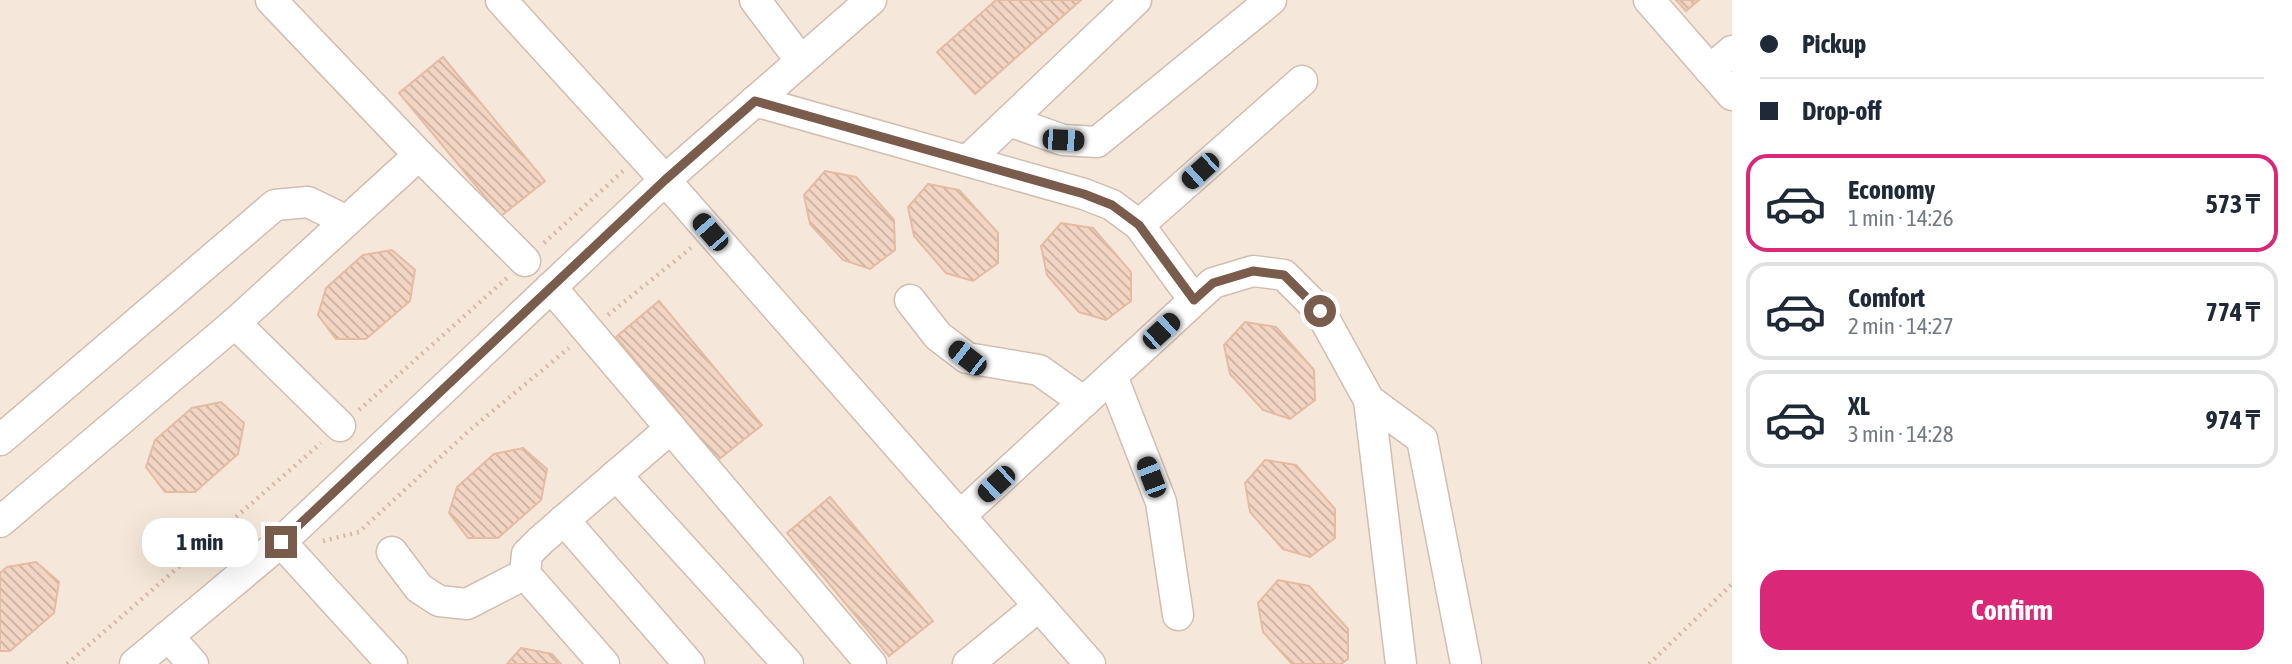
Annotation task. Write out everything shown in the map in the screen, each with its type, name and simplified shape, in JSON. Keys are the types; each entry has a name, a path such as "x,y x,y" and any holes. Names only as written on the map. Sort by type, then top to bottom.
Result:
{"street":[{"path":"271,0 524,261"},
{"path":"501,0 665,180 1090,664"},
{"path":"755,0 801,61"},
{"path":"135,664 285,546 665,180 871,0"},
{"path":"967,161 1136,0"},
{"path":"1009,121 1063,140 1097,142 1271,0"},
{"path":"1649,0 1721,60 1732,95"},
{"path":"1139,225 1302,81"},
{"path":"755,101 1084,194 1112,205 1139,225 1194,300"},
{"path":"0,522 235,323 419,155"},
{"path":"0,440 275,205 308,202 345,220"},
{"path":"960,516 1213,283 1253,271 1284,275 1320,311 1369,400 1401,664"},
{"path":"551,287 871,664"},
{"path":"911,300 938,336 967,358 1039,370 1084,402"},
{"path":"235,323 340,426"},
{"path":"1112,376 1161,502 1178,615"},
{"path":"1369,400 1422,439 1466,664"},
{"path":"604,664 526,574 527,554 671,428"},
{"path":"616,475 788,664"},
{"path":"565,520 688,664"},
{"path":"285,546 391,664"},
{"path":"392,552 419,587 439,601 467,604 526,574"},
{"path":"968,664 1039,606"},
{"path":"168,636 193,664"}],"path":[{"path":"285,546 306,541 323,541 359,532 471,429 710,232"},
{"path":"1649,664 1732,584"}],"shaded area":[{"path":"0,0 1732,0 1732,664 0,664"}],"building":[{"path":"996,0 1081,0 975,94 937,52"},
{"path":"1676,0 1699,0 1686,11"},
{"path":"443,57 545,181 501,216 399,93"},
{"path":"825,171 856,177 894,220 895,250 870,269 843,260 810,224 804,195"},
{"path":"928,184 959,190 998,233 998,263 973,281 946,273 914,236 908,207"},
{"path":"1061,223 1093,228 1131,272 1131,301 1106,320 1079,312 1047,275 1041,246"},
{"path":"392,250 415,270 410,301 366,339 336,339 318,315 326,288 363,255"},
{"path":"659,301 762,425 718,460 616,337"},
{"path":"1245,322 1276,327 1314,370 1315,400 1290,419 1263,410 1230,374 1224,345"},
{"path":"221,402 244,423 238,454 195,492 165,492 146,467 155,440 192,408"},
{"path":"523,448 547,469 541,500 498,538 468,538 449,513 457,487 494,454"},
{"path":"1265,460 1296,465 1335,509 1335,538 1310,557 1283,549 1250,512 1245,483"},
{"path":"830,497 933,621 889,656 787,533"},
{"path":"36,562 59,582 54,613 10,651 0,651 0,573 7,567"},
{"path":"1278,580 1309,586 1348,629 1348,659 1341,664 1292,664 1263,632 1258,603"},
{"path":"521,648 552,654 561,664 507,664"}],"route":[{"path":"281,542 665,180 755,101 1084,194 1112,205 1139,225 1194,300 1213,283 1253,271 1284,275 1320,311"}]}
